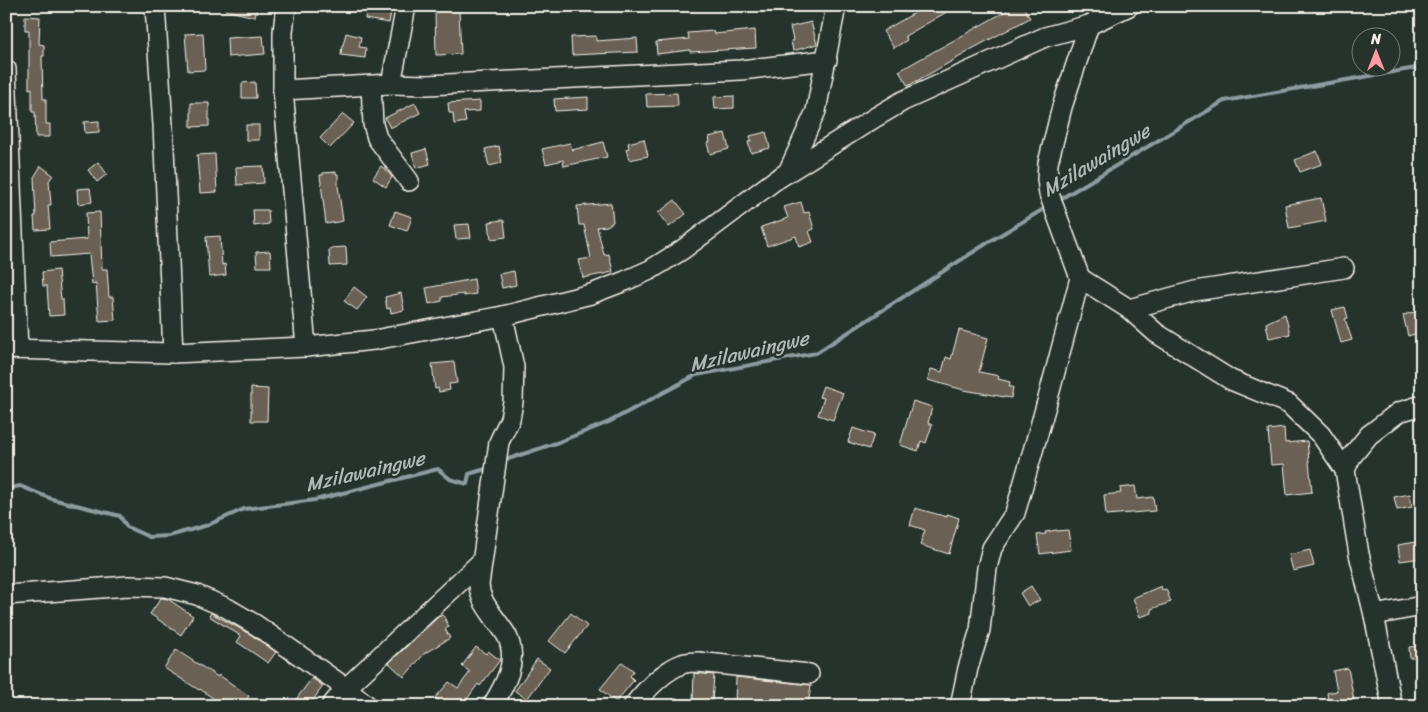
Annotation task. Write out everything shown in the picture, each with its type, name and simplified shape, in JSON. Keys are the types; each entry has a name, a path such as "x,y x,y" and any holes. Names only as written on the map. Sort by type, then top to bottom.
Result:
{"street":[{"path":"155,6 163,125 173,353"},
{"path":"286,6 283,32 283,90 306,348"},
{"path":"391,84 406,6"},
{"path":"788,172 816,111 836,6"},
{"path":"6,69 12,349 173,353 306,348 383,339 503,316 591,294 650,270 682,250 788,172 904,101 1044,37 1089,25 1129,6"},
{"path":"960,706 968,668 980,630 990,555 992,548 1015,513 1080,278 1049,194 1047,179 1048,163 1062,107 1089,25"},
{"path":"283,90 741,70 826,60"},
{"path":"371,86 373,124 377,138 409,181"},
{"path":"1129,309 1195,291 1344,268"},
{"path":"1080,278 1129,309 1156,333 1231,380 1289,404 1321,435 1345,470 1359,554 1374,615 1392,706"},
{"path":"492,706 507,680 511,658 510,644 506,635 486,607 479,584 499,442 510,419 513,402 514,367 503,316"},
{"path":"1345,470 1351,457 1369,435 1400,412 1422,405"},
{"path":"331,706 346,688 482,561"},
{"path":"6,595 128,586 165,587 197,595 227,608 256,625 346,688 368,706"},
{"path":"1374,615 1422,606"},
{"path":"633,706 655,682 684,663 698,662 809,674"}],"building":[{"path":"226,6 257,6 255,17 225,10"},
{"path":"367,6 392,6 389,23 365,19"},
{"path":"927,6 957,6 905,36 907,40 894,48 883,31"},
{"path":"1015,6 1023,6 1030,18 908,86 899,71"},
{"path":"435,11 459,11 461,54 436,55"},
{"path":"25,16 40,17 39,44 44,45 44,56 42,56 43,99 46,99 46,124 50,124 50,137 36,137 35,112 32,112 32,88 29,89 29,30 25,30"},
{"path":"811,22 817,44 793,51 790,27"},
{"path":"755,30 756,48 690,52 690,50 657,54 656,42 689,39 688,33 713,31 714,34"},
{"path":"203,33 205,70 188,71 185,34"},
{"path":"346,33 361,37 359,47 366,48 365,58 341,55"},
{"path":"263,36 265,54 228,57 227,38"},
{"path":"596,36 596,41 637,38 638,52 572,55 571,37"},
{"path":"255,82 256,98 242,98 242,83"},
{"path":"677,93 678,106 647,107 646,94"},
{"path":"734,96 734,108 715,109 714,97"},
{"path":"588,97 588,109 555,111 554,99"},
{"path":"480,101 480,111 464,112 466,122 454,124 453,113 449,113 448,103"},
{"path":"191,103 209,103 209,126 191,127"},
{"path":"415,103 420,113 390,128 385,118"},
{"path":"343,114 354,123 330,148 320,138"},
{"path":"99,121 99,132 85,133 84,122"},
{"path":"246,125 259,125 259,140 246,140"},
{"path":"766,132 770,148 751,153 748,142 751,141 750,136"},
{"path":"725,133 729,149 710,154 707,143 710,142 709,137"},
{"path":"644,139 648,156 629,160 626,149 629,148 628,143"},
{"path":"603,142 607,157 564,166 563,160 546,164 542,149 570,143 572,150"},
{"path":"499,146 502,163 489,166 485,149"},
{"path":"426,149 430,164 416,168 412,153"},
{"path":"1317,151 1322,164 1300,172 1295,160"},
{"path":"215,154 217,192 200,193 197,155"},
{"path":"98,162 107,174 97,182 88,170"},
{"path":"41,166 53,175 49,181 50,229 35,230 34,177"},
{"path":"263,166 264,183 237,185 236,167"},
{"path":"381,166 392,177 386,187 373,178"},
{"path":"336,172 338,174 343,221 326,224 320,175"},
{"path":"90,188 92,202 78,204 77,189"},
{"path":"1321,198 1326,221 1289,228 1285,205"},
{"path":"675,200 686,214 669,227 658,213"},
{"path":"801,202 804,213 809,212 814,229 809,231 813,242 799,247 796,236 767,246 761,227 788,218 784,207"},
{"path":"611,203 613,222 607,226 597,227 604,255 609,254 613,272 583,278 579,260 591,258 584,225 579,225 577,206"},
{"path":"253,210 268,210 269,224 254,226"},
{"path":"395,211 412,217 407,231 390,225"},
{"path":"100,212 102,269 107,269 109,297 113,297 115,320 99,321 96,283 92,284 89,254 51,257 50,242 87,239 86,213"},
{"path":"504,221 506,237 491,239 489,222"},
{"path":"469,224 471,238 456,239 454,225"},
{"path":"220,236 222,265 225,264 226,275 209,277 206,237"},
{"path":"346,247 347,265 330,266 329,250 331,248"},
{"path":"270,251 271,267 257,267 256,252"},
{"path":"58,270 64,315 49,316 47,286 43,286 42,272"},
{"path":"514,271 516,285 502,288 499,274"},
{"path":"474,279 476,294 442,297 442,301 429,304 426,288"},
{"path":"354,287 367,297 357,310 344,301"},
{"path":"401,293 404,310 391,313 390,308 387,309 385,297"},
{"path":"1345,307 1348,318 1345,319 1352,340 1341,343 1332,310"},
{"path":"1422,310 1422,332 1408,336 1403,315"},
{"path":"1285,314 1290,334 1269,338 1266,323"},
{"path":"959,330 988,338 979,372 999,376 998,379 1010,382 1009,387 1013,387 1011,398 964,390 928,380 931,369 942,372 946,357 951,359"},
{"path":"454,362 457,383 449,384 450,390 439,392 438,388 435,389 432,364"},
{"path":"823,386 843,393 833,420 818,415 824,398 819,397"},
{"path":"251,388 268,389 267,421 251,421"},
{"path":"913,401 932,407 928,423 932,425 926,443 921,441 918,451 900,445"},
{"path":"853,428 874,435 869,449 848,442"},
{"path":"1284,428 1285,443 1307,441 1312,492 1287,495 1284,464 1271,465 1268,430"},
{"path":"1135,486 1137,499 1153,497 1155,511 1106,515 1104,495 1121,493 1120,488"},
{"path":"1410,494 1412,507 1397,510 1394,497"},
{"path":"915,508 947,517 947,514 959,518 949,554 920,545 925,530 910,525"},
{"path":"1057,530 1068,530 1071,550 1040,554 1037,535"},
{"path":"1422,541 1422,558 1400,561 1398,545"},
{"path":"1310,550 1314,566 1293,571 1289,555"},
{"path":"1031,586 1040,600 1028,606 1020,593"},
{"path":"1161,586 1162,590 1166,589 1171,602 1151,609 1152,613 1140,617 1133,598"},
{"path":"161,598 168,599 193,616 181,635 150,614"},
{"path":"211,613 250,634 276,652 268,663 237,642 241,636 209,616"},
{"path":"571,613 587,626 565,653 549,641"},
{"path":"443,615 449,627 445,629 450,638 425,653 404,677 389,663 438,617"},
{"path":"1422,646 1422,658 1410,658 1409,647"},
{"path":"476,647 486,654 488,651 500,660 480,686 478,684 462,706 445,706 435,698 449,682 458,688 470,672 462,666"},
{"path":"176,650 218,677 219,675 249,696 242,706 224,706 200,689 164,668"},
{"path":"537,659 550,668 527,699 515,691"},
{"path":"622,662 634,671 630,676 634,680 616,702 600,689"},
{"path":"1348,668 1355,706 1329,706 1327,693 1337,691 1333,671"},
{"path":"694,673 714,675 712,702 693,701"},
{"path":"736,677 811,685 808,706 735,704"},
{"path":"312,678 323,686 309,706 291,706"}],"waterway":[{"name":"Mzilawaingwe","path":"1419,67 1422,50"},
{"name":"Mzilawaingwe","path":"1057,201 1224,101 1422,67"},
{"name":"Mzilawaingwe","path":"502,461 556,443 609,422 696,375 816,353 1047,207"},
{"name":"Mzilawaingwe","path":"6,489 20,486 52,499 120,516 127,527 149,537 169,536 208,525 244,509 315,500 438,469 450,479 467,484 469,474 489,468"}]}
